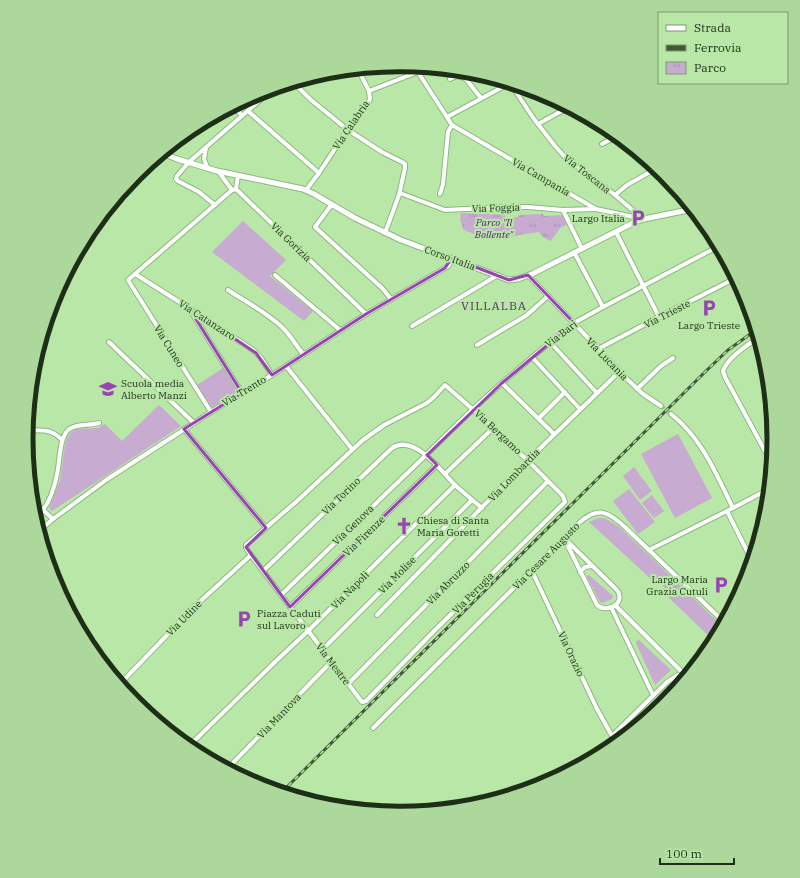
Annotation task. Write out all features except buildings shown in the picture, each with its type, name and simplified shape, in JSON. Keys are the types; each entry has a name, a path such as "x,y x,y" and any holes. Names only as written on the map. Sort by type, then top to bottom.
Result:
{"street":[{"name":"Via Calabria","path":"306,190 369,102 369,91 418,73"},
{"path":"418,73 452,125 448,132 443,186 440,194"},
{"path":"361,74 369,91"},
{"path":"450,79 456,76"},
{"path":"462,77 465,78 481,98"},
{"path":"298,87 311,100 348,130 382,152 405,164 406,168 400,193 385,233"},
{"path":"447,116 502,87"},
{"name":"Via Toscana","path":"515,90 538,124 564,156 644,219"},
{"path":"215,205 202,194 176,180 177,176 189,162 261,100"},
{"path":"237,110 242,116"},
{"path":"538,124 562,110"},
{"path":"248,111 319,173"},
{"name":"Via Campania","path":"452,125 596,209 644,219"},
{"path":"602,144 611,139"},
{"path":"206,147 204,159 207,167"},
{"name":"Corso Italia","path":"168,155 217,171 306,190 385,233 509,280 514,280 528,275 632,223 687,210"},
{"name":"Via Gorizia","path":"217,171 234,190 366,314"},
{"path":"615,195 626,185 651,171"},
{"path":"135,274 234,190 238,175"},
{"name":"Via Foggia","path":"400,193 445,210 512,207 564,210 596,209"},
{"path":"332,204 315,227 382,288 391,299"},
{"path":"564,210 582,249"},
{"path":"616,232 658,317"},
{"name":"Via Bari","path":"426,455 502,383 574,323 714,249"},
{"path":"574,252 603,307"},
{"name":"Via Trento","path":"44,527 106,480 340,330 448,266 452,258"},
{"name":"Via Cuneo","path":"135,274 128,280 211,412"},
{"name":"Via Catanzaro","path":"135,274 256,353 272,374"},
{"path":"275,275 340,330"},
{"path":"412,326 498,275"},
{"name":"Via Lucania","path":"528,275 598,350 637,389 661,406"},
{"name":"Via Trieste","path":"598,350 658,317 731,281"},
{"path":"228,290 276,322 289,335 303,354"},
{"path":"478,345 526,315 548,296"},
{"path":"189,308 242,393"},
{"path":"753,341 735,355 723,371 766,454"},
{"path":"109,342 194,423"},
{"path":"550,342 597,393"},
{"path":"532,357 580,409"},
{"path":"637,389 661,366 673,358"},
{"path":"184,429 266,528 352,449 286,366"},
{"name":"Via Lombardia","path":"378,615 528,460 620,372"},
{"path":"502,383 554,434"},
{"name":"Via Bergamo","path":"352,449 384,425 427,403 445,385 494,427 548,481"},
{"path":"538,418 565,392"},
{"path":"671,414 686,427 699,443 733,508"},
{"path":"40,513 49,500 55,485 64,434 73,427 99,423"},
{"path":"445,474 494,427"},
{"path":"33,430 53,433 62,440"},
{"name":"Via Torino","path":"263,571 394,446 401,444 408,445 426,455 455,485 482,508"},
{"name":"Via Genova","path":"281,595 426,455"},
{"name":"Via Firenze","path":"290,607 437,465"},
{"name":"Via Perugia","path":"361,702 363,703 366,701 435,630 564,504 565,500 563,496 548,481"},
{"name":"Via Abruzzo","path":"348,684 548,481"},
{"name":"Via Napoli","path":"193,742 276,660 308,631 455,485"},
{"path":"649,550 763,492"},
{"name":"Via Molise","path":"322,650 472,500"},
{"path":"43,510 53,519"},
{"path":"727,511 749,554"},
{"name":"Via Cesare Augusto","path":"373,728 581,521 588,516 597,513 603,513 611,516 618,521 720,618"},
{"name":"Via Mestre","path":"266,528 247,544 247,550 361,702"},
{"path":"564,538 619,593 620,600 613,606 604,608 598,607 564,538"},
{"name":"Via Udine","path":"123,680 194,607 251,555"},
{"path":"580,572 585,567 592,566"},
{"name":"Via Orazio","path":"532,570 597,709 612,736 653,695"},
{"path":"613,606 683,672"},
{"path":"613,606 653,695 671,678 681,675"},
{"name":"Via Mantova","path":"231,765 332,662"}],"highlighted area":[{"path":"452,258 509,280 528,275 574,323 502,383 427,455 437,465 290,607 246,547 266,528 184,429 242,393 189,308 256,353 272,375 366,314 445,268"}],"green space":[{"name":"Parco \"Il Bollente\"","path":"460,213 505,215 505,218 518,217 519,215 564,215 568,224 560,228 551,241 544,238 539,232 492,240 463,229"},
{"path":"243,221 286,260 270,276 313,311 304,321 212,252"},
{"path":"223,368 238,392 211,408 197,385"},
{"path":"159,405 181,426 52,511 49,508 60,480 65,445 71,432 77,429 98,428 105,424 122,441"},
{"path":"678,434 712,498 675,518 641,454"},
{"path":"634,467 652,491 640,500 623,476"},
{"path":"629,489 655,522 638,534 613,501"},
{"path":"652,495 664,511 654,518 642,503"},
{"path":"598,518 604,518 618,526 654,560 718,622 709,636 662,591 665,588 655,578 652,580 589,522"},
{"path":"588,575 613,596 612,599 602,603 600,602 587,577"},
{"path":"639,640 671,670 655,685 636,643"}],"tunnel":[{"path":"661,406 671,414"}],"railway":[{"path":"286,788 706,371 728,350 751,333"}],"place":[{"name":"Largo Italia","path":"638,218"},
{"name":"Largo Trieste","path":"709,308"},
{"name":"Scuola media Alberto Manzi","path":"108,389"},
{"name":"Chiesa di Santa Maria Goretti","path":"404,526"},
{"name":"Largo Maria Grazia Cutuli","path":"721,585"},
{"name":"Piazza Caduti sul Lavoro","path":"244,619"}],"district":[{"name":"VILLALBA","path":"494,305"}]}
